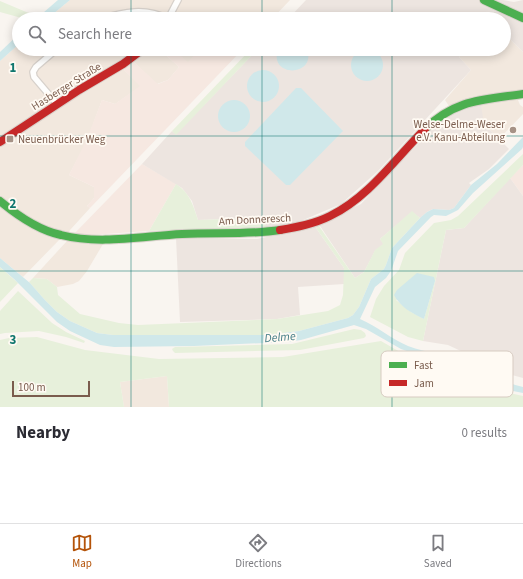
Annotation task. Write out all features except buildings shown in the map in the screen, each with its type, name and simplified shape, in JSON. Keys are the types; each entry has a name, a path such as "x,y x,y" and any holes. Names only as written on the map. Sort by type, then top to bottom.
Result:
{"street":[{"path":"172,12 178,0"},
{"path":"484,0 510,12"},
{"path":"136,12 147,12"},
{"path":"511,12 523,18"},
{"path":"50,56 33,72 34,77 57,104"},
{"name":"Hasberger Straße","path":"0,142 134,56"},
{"name":"Am Donneresch","path":"0,201 17,215 30,222 56,233 80,238 114,238 293,229 312,223 348,205 362,194 433,122 447,111 459,105 523,94"}],"shaded area":[{"path":"70,0 290,0 279,12 55,12"},
{"path":"306,0 503,0 514,2 523,0 523,52 511,40 511,12 295,12"},
{"path":"511,40 523,52 523,99 518,100 520,105 523,107 523,114 499,139 484,124 471,106 453,112 445,100 471,70 459,57 511,56"},
{"path":"12,50 12,56 167,56 179,67 168,80 157,84 134,62 123,69 141,86 115,104 102,100 86,143 69,175 94,187 94,198 87,206 90,208 62,240 59,240 23,277 0,258 0,61"},
{"path":"167,56 181,56 188,62 194,56 236,56 90,208 87,206 94,198 94,187 69,175 86,141 102,100 115,104 140,86 123,69 134,62 158,84 168,80 179,67"},
{"path":"180,56 194,56 188,63"},
{"path":"251,56 460,56 459,57 471,70 378,171 341,204 289,226 266,228 257,218 198,220 192,201 182,188 142,164 172,131 176,134"},
{"path":"481,105 484,124 509,149 489,169 469,183 471,185 454,208 449,210 433,209 420,218 412,212 380,239 384,244 375,251 364,272 355,278 320,226 316,228 344,268 344,284 298,287 300,315 277,319 180,322 176,238 257,239 305,229 327,220 361,204 441,120 453,112 461,109"},
{"path":"142,164 176,184 149,231 91,235 74,234"},
{"path":"523,165 523,196 510,178"},
{"path":"510,178 523,196 523,378 513,375 513,351 461,351 448,345 423,341 446,230 464,228"},
{"path":"67,241 103,244 87,271 79,281 73,284 57,287 47,279 33,278"},
{"path":"167,376 169,407 124,407 120,382"}],"green space":[{"path":"0,1 26,12 12,12 12,15 0,12"},
{"path":"244,56 251,56 176,135 172,131"},
{"path":"523,154 523,165 464,228 446,230 423,341 408,337 370,317 376,299 384,286 399,270 405,253 434,223 451,220 458,216","holes":["435,281 424,319 411,312 396,300"]},
{"path":"176,184 188,195 193,204 198,220 257,218 265,221 266,228 149,231"},
{"path":"412,211 420,218 392,248 384,269 371,279 359,307 353,315 348,318 299,331 267,335 113,335 97,333 70,321 57,312 29,282 33,278 47,279 57,287 58,295 80,314 119,323 138,325 277,319 328,311 340,305 343,295 344,268 316,228 319,226 355,278 364,272 375,250 383,244 380,239"},
{"path":"0,267 18,283 0,302"},
{"path":"18,291 52,323 85,341 84,343 39,331 0,334 0,311"},
{"path":"354,329 361,330 366,336 364,338 300,350 175,353 172,349 175,347 292,344"},
{"path":"37,337 85,350 159,359 283,357 381,341 398,351 381,351 381,397 513,397 513,393 523,396 523,407 169,407 167,376 120,382 124,407 0,407 0,340 9,338"}],"water":[{"path":"58,0 70,0 55,12 44,12"},
{"path":"12,41 12,50 0,61 0,52"},
{"path":"277,56 308,56 308,58 305,65 300,69 292,70 285,69 280,65"},
{"path":"354,56 380,56 382,71 373,80 361,80 352,71 351,65"},
{"path":"263,70 269,71 276,77 279,86 278,92 272,99 263,102 257,101 250,95 247,86 248,80 254,73"},
{"path":"296,88 301,88 343,131 290,185 286,185 245,146 245,142"},
{"path":"234,100 240,101 247,107 250,116 249,122 243,129 234,132 228,131 221,125 218,116 219,110 225,103"},
{"name":"Delme","path":"523,137 522,149 473,193 458,210 446,216 434,215 431,217 398,251 391,271 386,278 375,287 360,319 396,340 423,351 407,351 401,349 366,329 354,325 301,340 287,342 194,346 114,347 100,345 70,331 57,322 0,267 0,258 30,283 57,312 70,321 97,333 113,335 267,335 299,331 348,318 353,315 359,307 371,279 384,269 392,248 421,217 433,209 449,210 454,208 471,185 497,164"},
{"path":"417,273 434,277 435,281 424,319 403,307 394,295 397,290"},
{"path":"513,384 523,387 523,393 513,391"}],"traffic: fast":[{"path":"484,0 510,12"},
{"path":"511,12 523,18"},
{"path":"425,129 436,119 459,106 471,102 523,94"},
{"path":"0,201 21,217 44,230 76,238 106,240 182,234 268,232 280,230"}],"traffic: jam":[{"path":"0,142 134,56"},
{"path":"280,230 318,221 330,216 357,199 381,177 425,129"}],"place":[{"name":"Welse-Delme-Weser e.V. Kanu-Abteilung","path":"513,130"},
{"name":"Neuenbrücker Weg","path":"10,139"}]}
